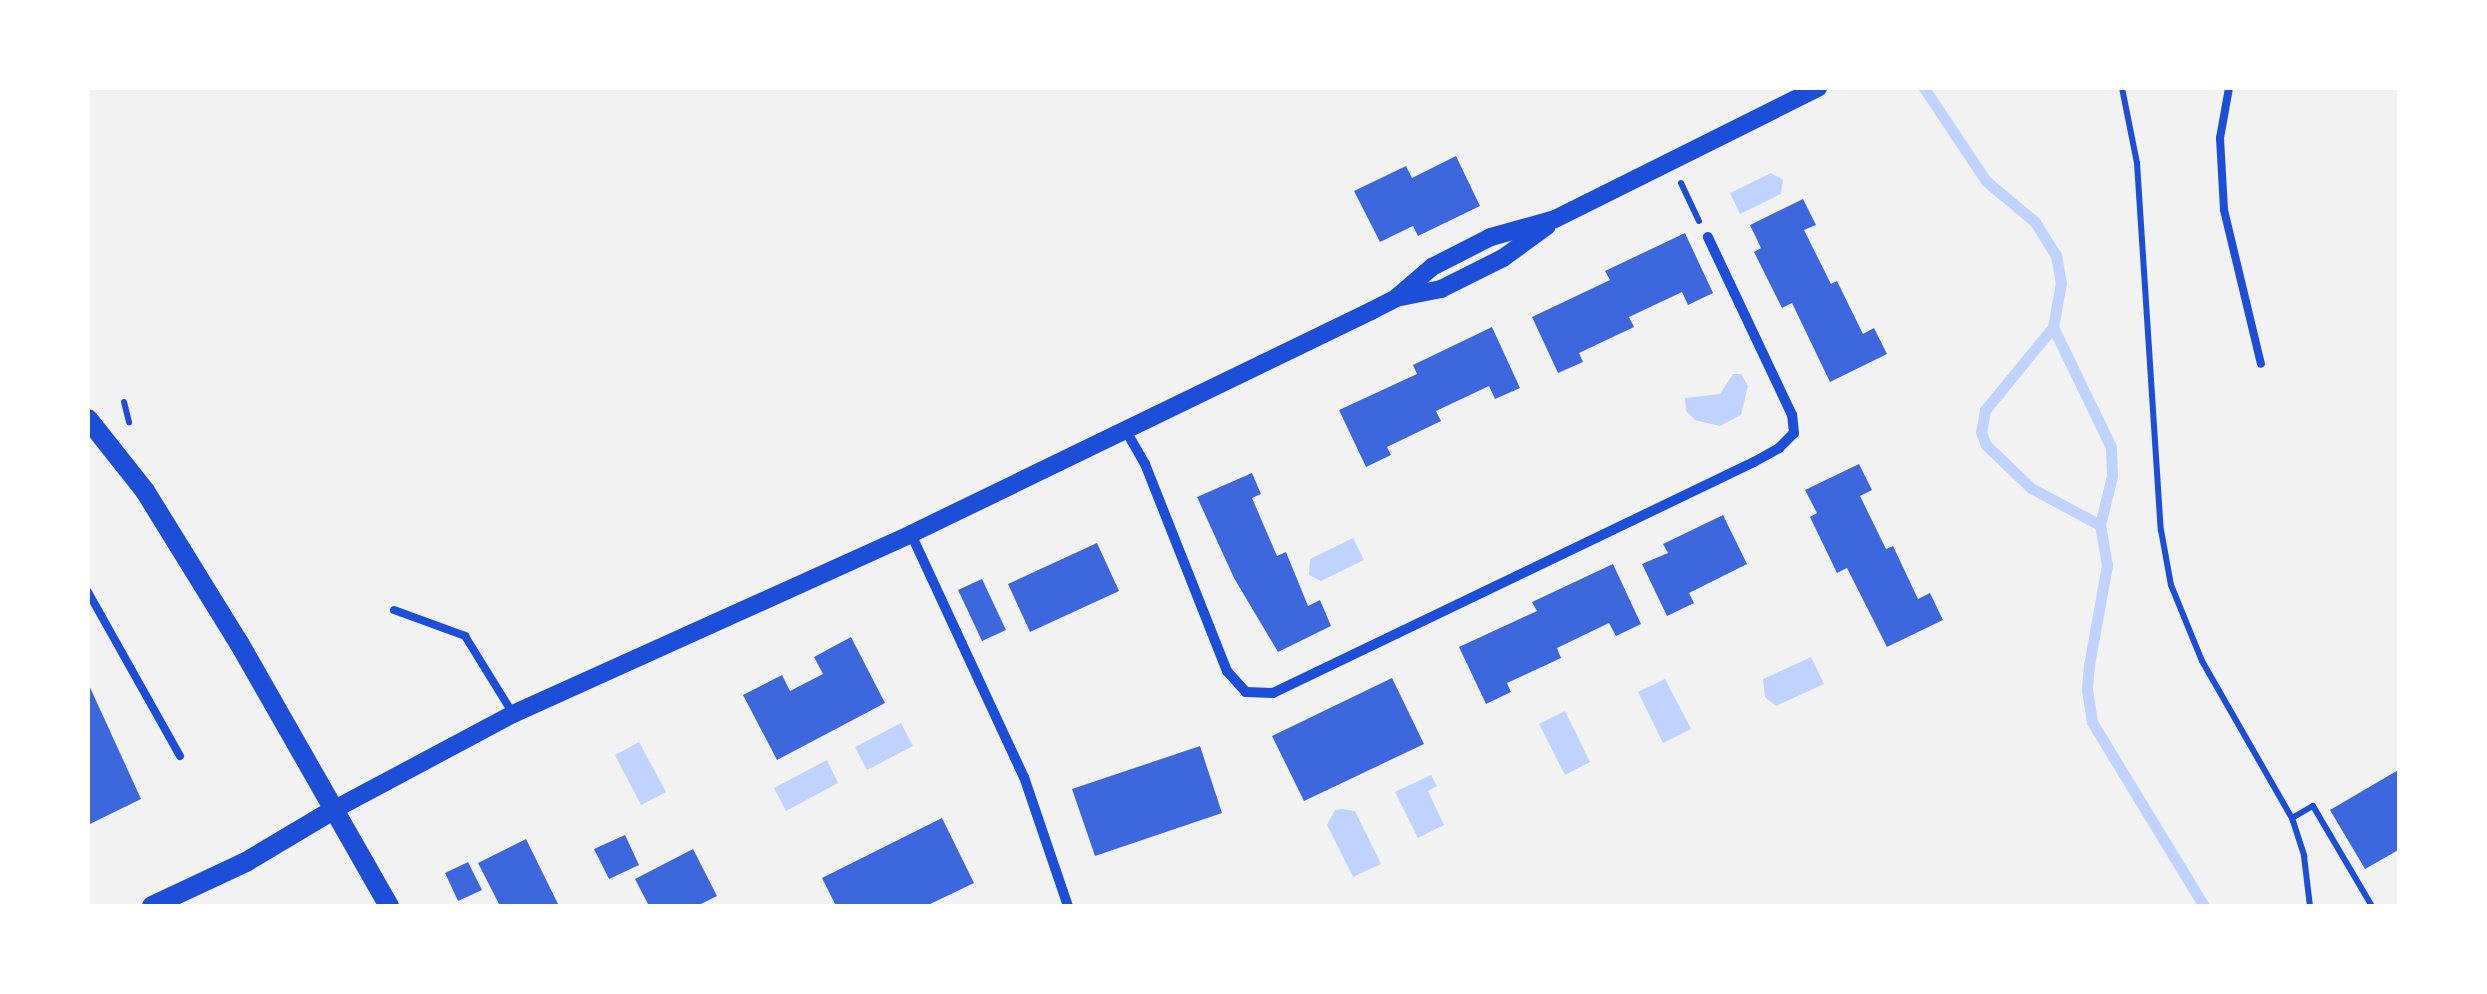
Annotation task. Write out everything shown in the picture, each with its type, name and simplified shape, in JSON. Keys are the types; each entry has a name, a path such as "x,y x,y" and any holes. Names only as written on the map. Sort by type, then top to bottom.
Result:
{"main road":[{"path":"88,419 145,491 336,809 389,906"},
{"path":"152,906 255,858 336,809"}],"street":[{"path":"336,809 513,714 912,534 1396,298 1432,267 1492,237 1555,219 1672,164 1812,90"},
{"path":"1126,431 1145,464 1228,671 1246,692 1273,693 1780,448 1794,433 1792,414 1708,237"},
{"path":"912,534 1024,777 1068,906"}],"lane":[{"path":"2229,88 2220,138 2224,210 2261,364"},
{"path":"88,592 180,756"},
{"path":"394,610 465,636 513,714"}],"path":[{"path":"2122,88 2138,163 2161,530 2168,571 2202,662 2292,818 2304,856 2310,906"},
{"path":"1672,164 1708,237"},
{"path":"2292,818 2313,806 2372,906"}],"water":[{"path":"1771,173 1783,180 1781,194 1740,214 1730,193"},
{"path":"1733,374 1741,374 1748,386 1741,415 1720,426 1695,420 1686,411 1685,398 1720,394"},
{"path":"1353,538 1364,560 1321,581 1309,575 1310,559"},
{"path":"1811,657 1824,684 1776,706 1765,697 1763,679"},
{"path":"1665,679 1691,729 1663,743 1638,692"},
{"path":"1565,711 1590,762 1565,775 1539,724"},
{"path":"901,723 913,746 867,770 855,747"},
{"path":"639,742 666,792 641,805 615,755"},
{"path":"827,760 838,783 786,811 774,788"},
{"path":"1431,775 1437,786 1428,791 1444,825 1418,838 1395,792"},
{"path":"1335,810 1355,811 1381,864 1353,877 1327,825"}],"building":[{"path":"1456,156 1480,206 1418,236 1413,226 1380,242 1354,191 1406,166 1412,178"},
{"path":"1803,199 1816,225 1804,230 1831,284 1837,281 1863,334 1874,328 1887,354 1830,382 1792,303 1782,308 1754,252 1761,248 1750,225"},
{"path":"1685,233 1713,293 1688,305 1682,292 1629,317 1634,327 1579,353 1583,362 1558,373 1532,317 1610,280 1605,271"},
{"path":"1492,327 1520,388 1495,399 1489,386 1436,411 1441,421 1387,447 1391,455 1366,467 1339,410 1417,374 1413,365"},
{"path":"1859,464 1872,490 1860,496 1886,549 1893,546 1918,599 1930,593 1943,620 1887,647 1847,568 1837,573 1810,517 1817,513 1805,490"},
{"path":"1252,473 1261,494 1252,498 1277,556 1286,552 1308,606 1320,600 1331,626 1278,652 1234,578 1197,497"},
{"path":"1723,515 1747,564 1689,593 1694,603 1667,616 1642,564 1668,553 1663,544"},
{"path":"1097,543 1119,591 1030,632 1008,584"},
{"path":"1613,564 1641,624 1616,636 1609,623 1557,648 1561,658 1507,683 1511,692 1486,704 1459,647 1537,611 1532,602"},
{"path":"982,579 1006,630 982,641 958,590"},
{"path":"851,637 885,703 777,760 743,695 782,675 790,691 823,674 814,657"},
{"path":"1392,678 1424,744 1304,801 1272,736"},
{"path":"88,683 141,799 88,825"},
{"path":"1200,746 1222,813 1095,856 1072,789"},
{"path":"2400,769 2400,849 2365,869 2330,810"},
{"path":"942,818 974,883 926,906 836,906 822,878"},
{"path":"625,835 639,865 609,879 594,849"},
{"path":"526,839 559,906 500,906 478,863"},
{"path":"693,849 717,896 697,906 649,906 635,879"},
{"path":"468,862 482,890 458,901 445,873"}],"waterway":[{"path":"1924,88 1986,181 2035,222 2056,255 2061,283 2053,327 1985,410 1981,432 1986,445 2031,488 2100,525 2107,565 2089,665 2087,690 2092,722 2204,906"},
{"path":"2053,327 2111,447 2112,476 2100,525"}]}
